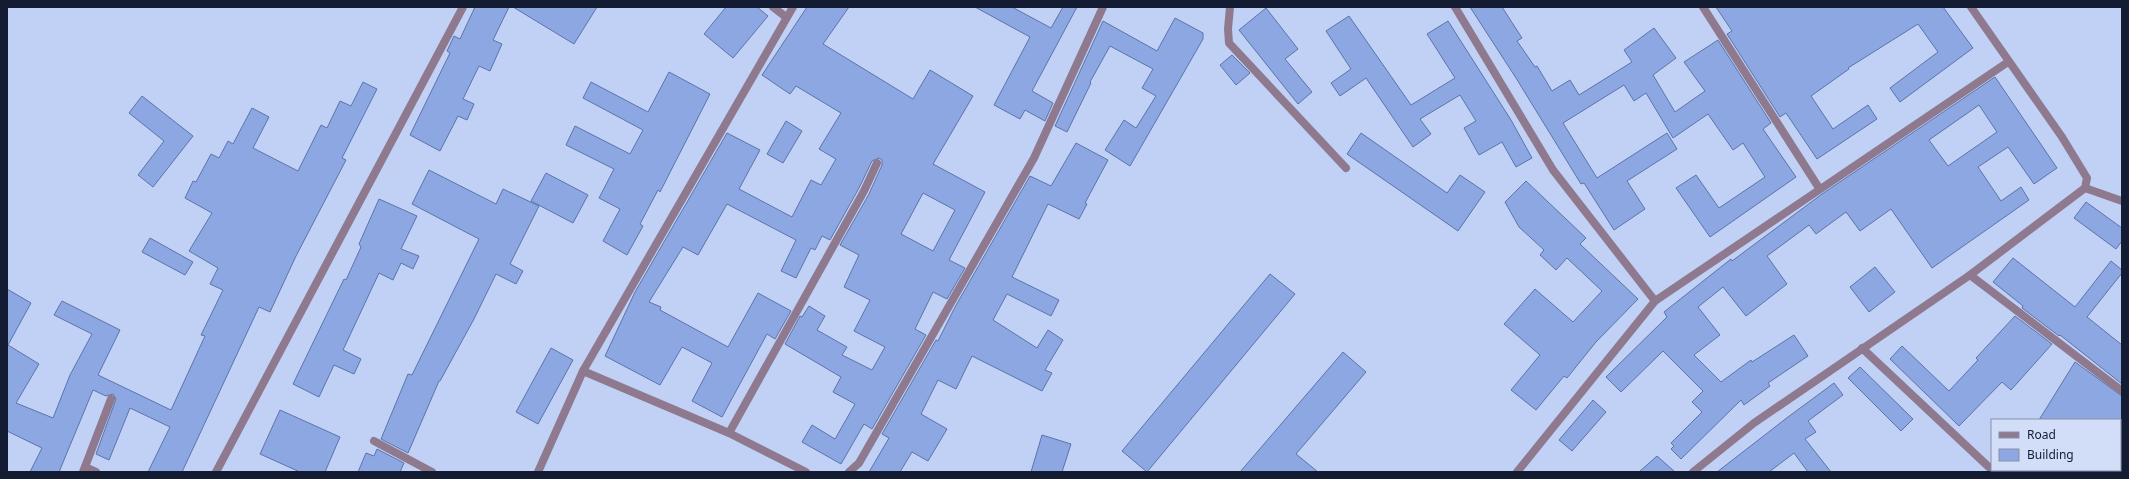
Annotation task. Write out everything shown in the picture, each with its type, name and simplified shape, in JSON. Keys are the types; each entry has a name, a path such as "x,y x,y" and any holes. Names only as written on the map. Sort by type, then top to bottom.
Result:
{"street":[{"path":"216,472 463,7"},
{"path":"773,7 786,16"},
{"path":"538,472 583,371 786,16 793,7"},
{"path":"849,472 859,463 1034,158 1103,7"},
{"path":"1230,7 1228,29 1229,43 1346,168"},
{"path":"1455,7 1553,170 1655,302"},
{"path":"1702,7 1819,188"},
{"path":"1693,472 1754,423 1862,348 1970,276 2085,188 2087,178 2062,137 2008,62 1971,7"},
{"path":"1517,472 1655,302 1819,188 2008,62"},
{"path":"729,433 864,191 877,163"},
{"path":"2085,188 2122,201"},
{"path":"1970,276 2122,391"},
{"path":"1862,348 1991,468"},
{"path":"583,371 729,433 806,472"},
{"path":"96,472 84,470 111,399"},
{"path":"374,441 432,472"}],"building":[{"path":"475,7 509,7 493,40 502,44 490,71 479,66 463,99 474,104 467,120 458,116 440,151 410,135 450,53 447,51 454,36 460,39"},
{"path":"513,7 597,7 574,44"},
{"path":"726,7 757,7 768,16 733,58 704,34"},
{"path":"807,7 849,7 823,44 913,99 930,70 973,96 933,164 985,192 949,260 965,268 947,299 933,292 915,329 926,335 872,429 864,424 841,464 802,442 812,425 835,439 855,404 833,392 841,377 785,344 800,316 802,317 809,306 825,316 817,330 847,347 842,355 872,370 885,347 854,331 870,300 844,287 859,255 840,245 869,194 882,165 882,160 879,158 872,161 830,240 822,236 815,250 811,248 796,278 781,271 796,240 727,204 698,255 683,247 649,302 661,307 660,310 728,347 758,293 791,311 775,339 767,334 722,417 692,401 712,363 682,347 660,385 605,356 635,292 727,133 760,150 739,189 792,217 811,180 821,185 836,159 819,149 841,113 796,86 790,94 762,75","holes":["923,193 955,210 933,251 901,234"]},
{"path":"975,7 1012,7 1051,28 1063,7 1077,7 1032,91 1053,103 1045,121 1025,110 1020,119 994,105 1030,37"},
{"path":"1470,7 1502,7 1522,38 1517,41 1535,67 1537,66 1552,91 1570,80 1579,95 1632,62 1624,50 1654,28 1676,58 1653,75 1675,112 1705,91 1684,62 1718,40 1771,123 1763,129 1796,177 1710,237 1676,188 1696,175 1719,208 1765,177 1743,143 1733,150 1708,114 1673,138 1646,93 1634,101 1624,85 1563,123 1597,178 1667,133 1677,149 1627,181 1645,209 1614,230 1584,183 1581,184 1516,78"},
{"path":"1716,7 1943,7 1973,48 1900,102 1890,88 1938,52 1918,24 1848,68 1849,69 1811,96 1833,129 1868,105 1877,119 1817,159 1786,113 1780,117 1727,34 1732,31"},
{"path":"1266,8 1298,49 1285,59 1312,92 1298,104 1239,30"},
{"path":"1349,16 1411,105 1455,78 1427,34 1448,21 1511,120 1532,158 1516,167 1502,142 1479,155 1464,128 1476,121 1460,95 1420,119 1431,134 1413,147 1366,78 1340,96 1331,83 1351,69 1326,31"},
{"path":"1175,18 1203,33 1203,39 1130,166 1105,150 1124,120 1136,128 1156,96 1142,88 1153,69 1110,46 1090,82 1091,83 1067,132 1055,126 1103,21 1157,51"},
{"path":"1232,55 1250,73 1236,85 1220,65"},
{"path":"669,72 710,94 660,192 658,190 640,224 643,226 627,255 603,241 620,209 599,198 614,169 566,145 575,126 630,154 643,130 583,98 591,82 648,112"},
{"path":"1995,77 2057,168 2034,184 2008,147 1978,167 2001,201 2021,187 2029,200 1932,268 1891,209 1860,231 1846,212 1816,234 1809,225 1767,256 1787,284 1746,316 1723,287 1698,307 1720,335 1694,355 1721,382 1751,360 1752,362 1794,335 1808,356 1768,383 1770,386 1744,405 1741,400 1681,459 1671,449 1674,446 1671,443 1702,412 1692,402 1703,391 1663,351 1621,392 1606,377 1667,317 1664,312 1731,259 1732,261 1822,194","holes":["1979,105 1997,132 1948,166 1929,140"]},
{"path":"363,82 377,89 342,158 346,160 296,256 270,312 259,307 182,472 148,472 170,427 130,408 109,460 96,454 116,399 113,394 106,396 93,390 59,472 30,472 42,448 7,431 7,289 31,303 8,345 39,364 16,403 53,418 70,375 92,334 54,315 62,301 120,330 98,375 171,410 205,336 201,335 223,290 210,284 218,268 189,251 212,213 185,198 193,181 196,182 211,154 219,158 228,141 233,144 252,108 269,117 253,148 298,171 321,125 327,128 340,101 351,106"},
{"path":"142,96 193,136 153,187 138,175 164,141 129,113"},
{"path":"786,121 802,131 783,163 767,154"},
{"path":"1361,133 1447,193 1460,175 1485,192 1458,231 1347,154"},
{"path":"1076,143 1108,160 1085,203 1087,204 1079,219 1048,204 1012,277 1059,300 1051,316 1007,294 993,320 1037,348 1048,330 1063,340 1045,370 1052,373 1042,391 972,356 956,389 938,380 921,414 947,429 928,461 912,452 900,472 869,472 889,438 882,434 936,340 938,341 955,307 1030,176 1051,186"},
{"path":"429,170 496,204 503,189 539,206 510,264 523,271 516,284 496,274 474,319 439,381 408,453 381,439 408,374 412,375 479,239 412,204"},
{"path":"546,173 588,195 573,223 531,201"},
{"path":"1526,181 1586,238 1580,244 1638,299 1596,342 1567,378 1564,376 1536,410 1511,390 1540,355 1504,324 1535,289 1573,322 1602,291 1567,258 1556,270 1540,255 1544,250 1519,227 1505,202"},
{"path":"379,199 417,216 401,249 419,256 413,269 401,263 393,280 379,273 343,350 361,359 354,374 334,365 319,397 293,384 344,279 346,280 361,247 359,244"},
{"path":"2086,202 2122,228 2122,241 2116,249 2074,218"},
{"path":"150,238 193,262 185,275 142,252"},
{"path":"2013,258 2075,307 2111,261 2122,270 2122,273 2087,317 2122,345 2122,384 2060,335 2059,336 2022,308 2023,306 1993,282"},
{"path":"1875,267 1895,292 1869,312 1850,287"},
{"path":"1270,274 1295,294 1147,472 1122,451"},
{"path":"2015,316 2052,344 2011,390 2002,382 1959,426 1890,359 1902,346 1949,391 1978,360 1976,358"},
{"path":"551,348 573,360 538,424 516,412"},
{"path":"1343,352 1366,372 1296,454 1318,472 1240,472"},
{"path":"2075,362 2122,396 2122,420 2040,419"},
{"path":"1860,367 1913,419 1901,431 1848,378"},
{"path":"1834,383 1843,395 1808,421 1816,432 1805,439 1831,472 1808,472 1794,453 1769,472 1717,472 1788,417"},
{"path":"1593,400 1606,412 1572,451 1559,440"},
{"path":"280,410 340,437 325,472 300,472 260,454"},
{"path":"1042,435 1071,444 1062,472 1031,472"},
{"path":"377,449 404,463 400,472 358,472 366,453 374,456"},
{"path":"1657,456 1675,472 1639,472"}]}
